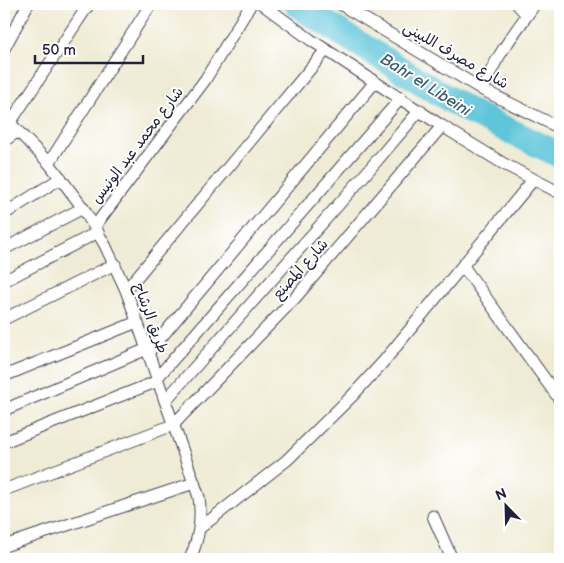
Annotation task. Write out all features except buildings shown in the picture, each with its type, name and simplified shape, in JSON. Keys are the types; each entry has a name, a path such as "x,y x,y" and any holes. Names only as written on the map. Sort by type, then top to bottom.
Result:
{"street":[{"path":"4,49 28,4"},
{"path":"4,141 10,124 88,4"},
{"path":"49,163 151,4"},
{"name":"شارع محمد عبد الونيس","path":"96,229 205,80 251,4"},
{"path":"262,4 326,50 442,126 533,180 560,193"},
{"name":"شارع مصرف اللبينى","path":"340,4 483,90 560,128"},
{"path":"518,4 527,15"},
{"path":"483,90 497,60 535,4"},
{"path":"126,290 326,50"},
{"path":"4,410 148,351 375,82"},
{"path":"4,442 157,379 401,98"},
{"path":"165,401 420,110"},
{"name":"طريق الرشاح","path":"10,124 49,163 83,208 96,229 126,290 200,505 200,528 190,559"},
{"name":"شارع المصنع","path":"173,425 295,298 442,126"},
{"path":"4,214 61,178"},
{"path":"200,528 287,460 353,395 384,361 533,180"},
{"path":"4,248 83,208"},
{"path":"4,281 96,229"},
{"path":"4,319 114,264"},
{"path":"463,266 560,400"},
{"path":"4,376 138,322"},
{"path":"4,490 173,425"},
{"path":"4,546 194,483"},
{"path":"434,516 452,559"}],"waterway":[{"name":"Bahr el Libeini","path":"297,4 470,112 560,155"}]}
